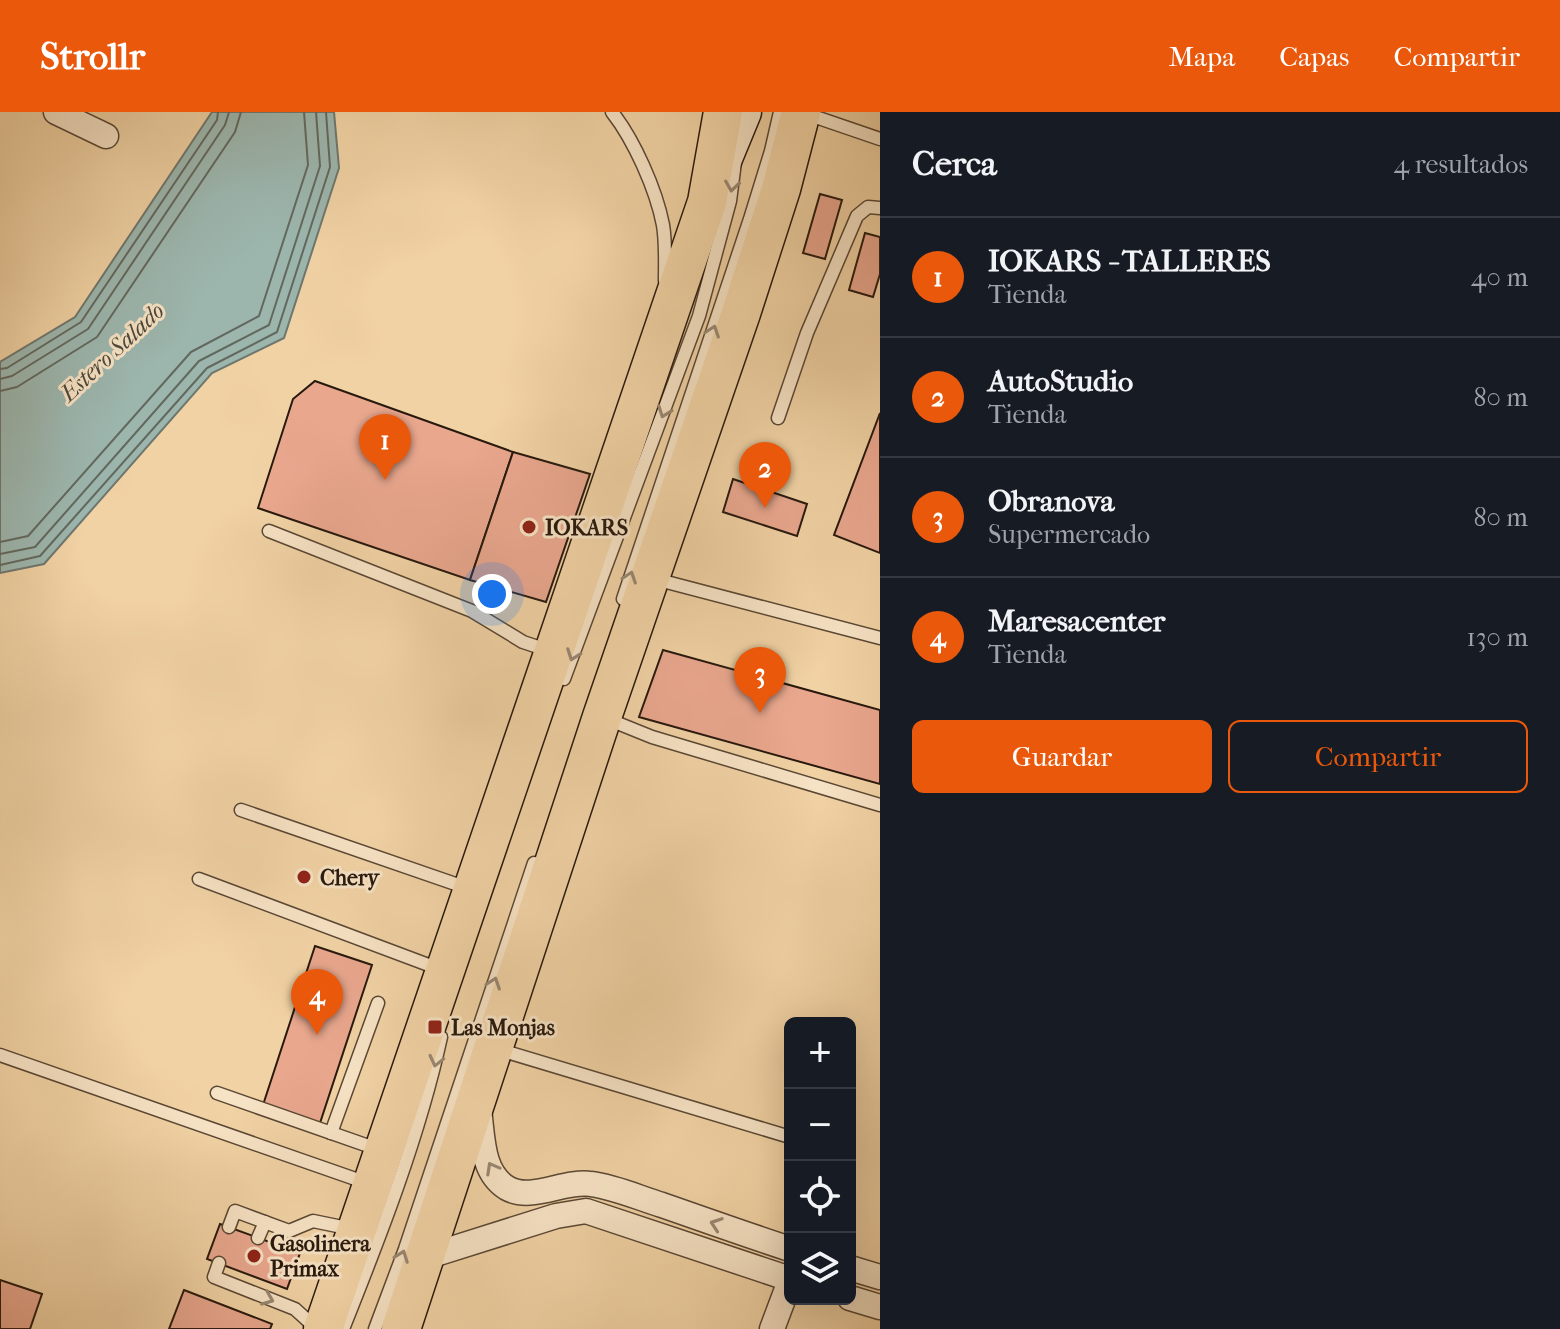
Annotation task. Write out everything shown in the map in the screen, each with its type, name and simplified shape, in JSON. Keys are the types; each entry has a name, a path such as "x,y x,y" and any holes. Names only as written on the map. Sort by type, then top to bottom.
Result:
{"main road":[{"path":"401,1329 602,717 745,299 781,189 801,112"},
{"path":"320,1329 737,114"}],"street":[{"path":"56,112 106,136"},
{"path":"478,1099 486,1161 493,1174 507,1188 520,1193 536,1193 567,1184 606,1186 784,1247"},
{"path":"426,1257 556,1216 586,1211 784,1278"},
{"path":"856,1270 880,1277"},
{"path":"772,1329 784,1296"},
{"path":"856,1300 880,1307"}],"lane":[{"path":"612,112 642,164 663,225 666,319"},
{"path":"618,612 750,219 780,112"},
{"path":"801,112 880,139"},
{"path":"559,694 699,316 730,201 737,114"},
{"path":"778,418 807,333 857,216 868,207 880,208"},
{"path":"269,531 472,611 523,642 554,652"},
{"path":"650,577 880,638"},
{"path":"602,717 652,737 880,805"},
{"path":"241,810 473,890"},
{"path":"375,1329 537,855"},
{"path":"199,879 445,971"},
{"path":"331,1133 378,1003"},
{"path":"343,1329 379,1239 430,1085 443,1026"},
{"path":"494,1048 784,1135"},
{"path":"0,1055 377,1168"},
{"path":"217,1093 331,1133 377,1168"},
{"path":"229,1227 235,1211 289,1231 313,1221 355,1229"},
{"path":"258,1238 265,1222"},
{"path":"219,1263 214,1277 295,1309 320,1329"},
{"path":"240,1287 246,1273"}],"water":[{"name":"Estero Salado","path":"212,112 334,112 339,168 284,338 212,373 44,564 0,573 0,362 75,317"}],"building":[{"path":"820,194 842,200 825,259 803,253"},
{"path":"865,233 880,237 880,274 873,297 849,290"},
{"path":"315,381 513,452 470,580 258,508 293,399"},
{"path":"880,413 880,553 834,535"},
{"name":"IOKARS","path":"513,452 590,474 546,602 470,580"},
{"path":"733,479 807,504 797,536 723,512"},
{"path":"663,650 880,710 880,784 639,717"},
{"path":"315,946 372,965 320,1123 263,1105"},
{"name":"Gasolinera Primax","path":"220,1224 300,1253 287,1289 207,1259"},
{"path":"0,1280 42,1294 30,1329 0,1329"},
{"path":"184,1290 272,1324 270,1329 169,1329"}],"place":[{"name":"IOKARS - TALLERES","path":"385,480"},
{"name":"AutoStudio","path":"765,508"},
{"name":"IOKARS","path":"529,527"},
{"name":"Obranova","path":"760,713"},
{"name":"Chery","path":"304,877"},
{"name":"Las Monjas","path":"435,1027"},
{"name":"Maresacenter","path":"317,1035"},
{"name":"Gasolinera Primax","path":"254,1256"}]}
